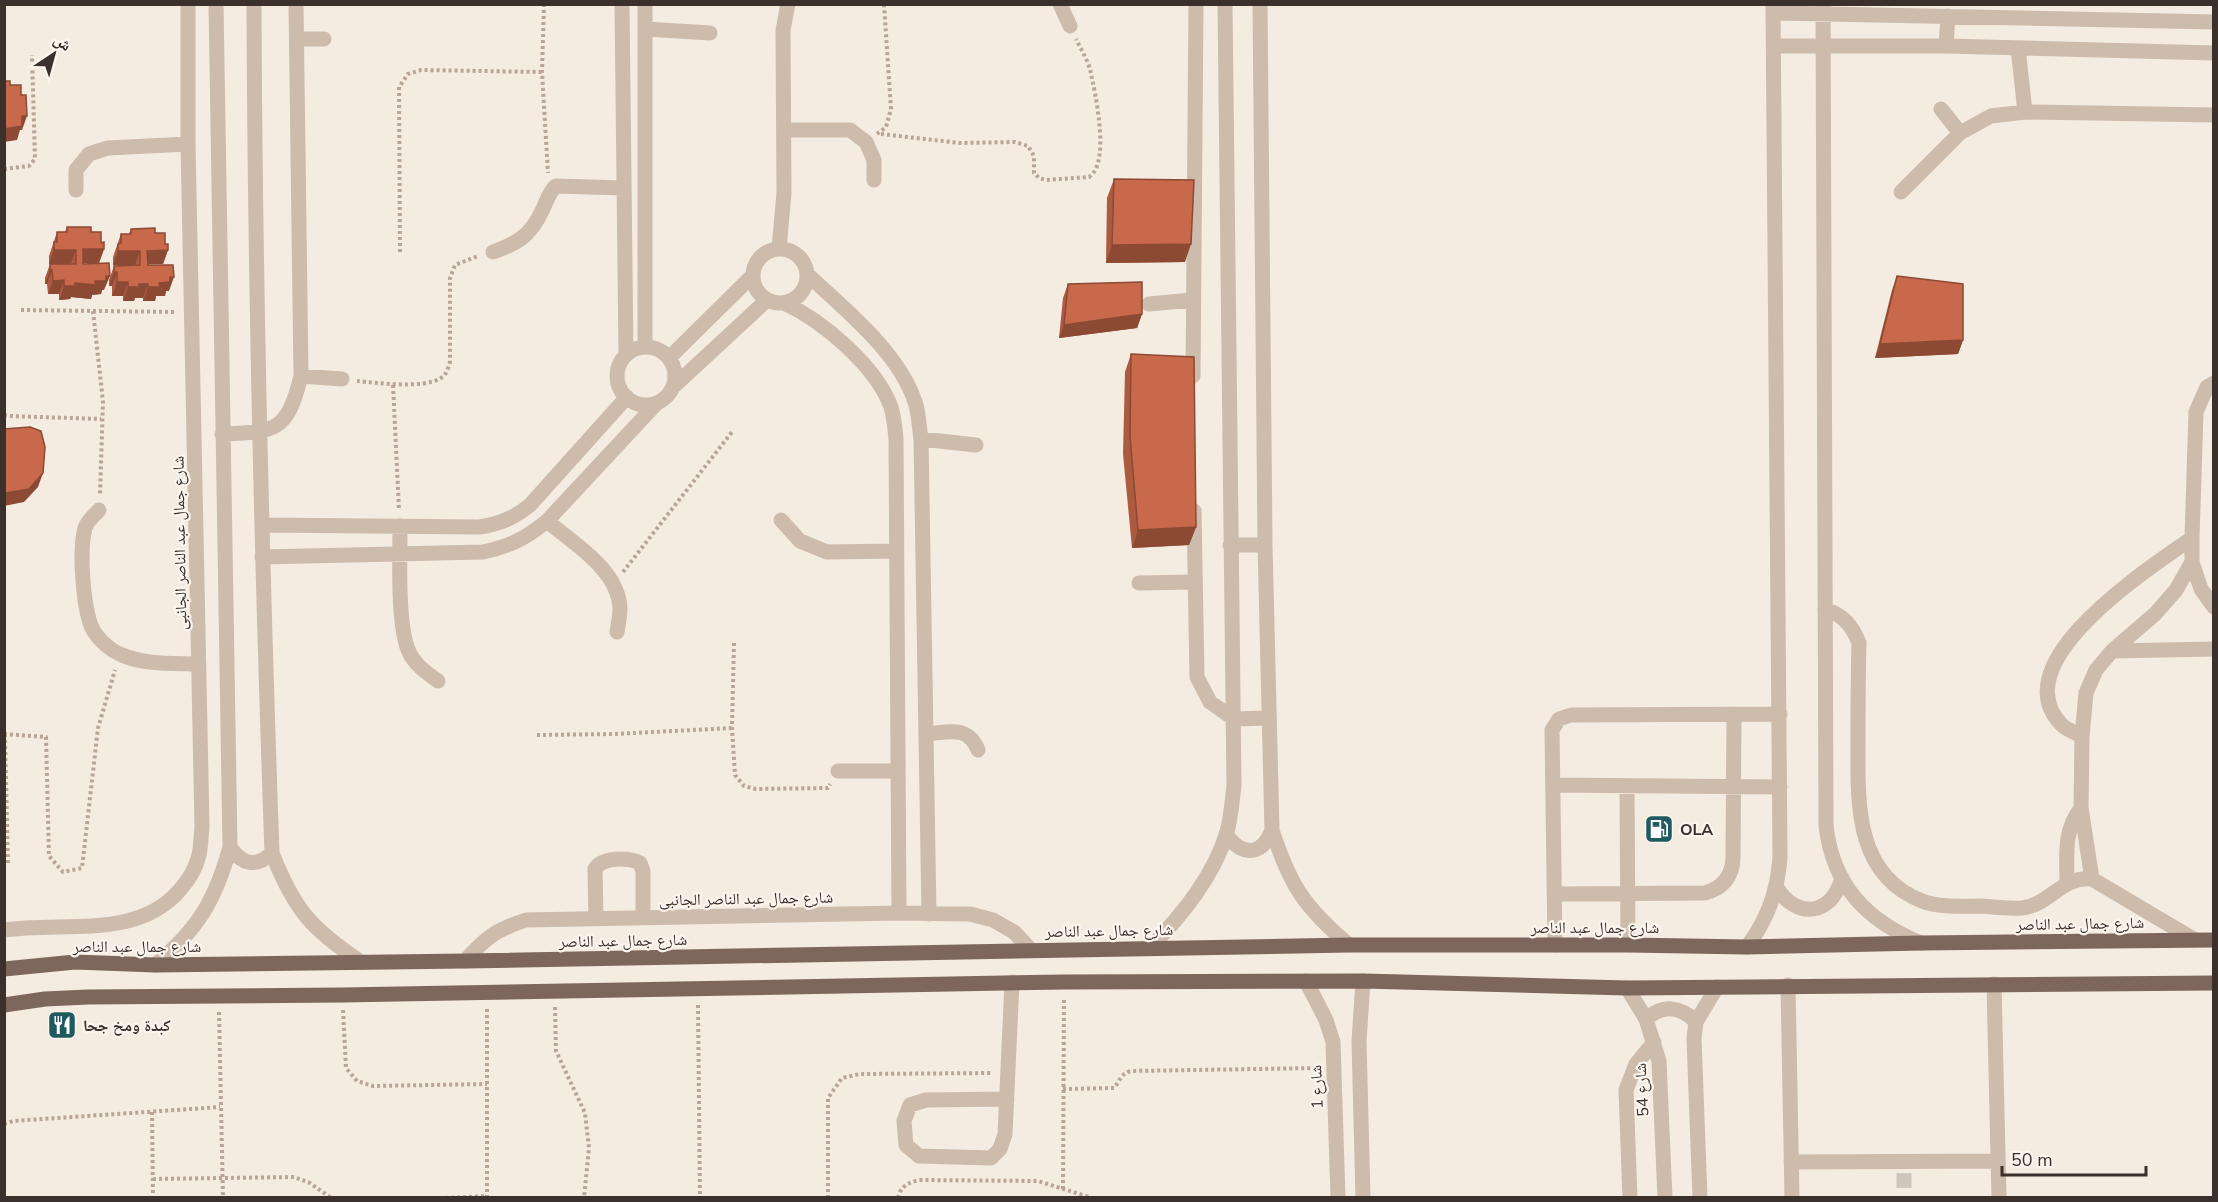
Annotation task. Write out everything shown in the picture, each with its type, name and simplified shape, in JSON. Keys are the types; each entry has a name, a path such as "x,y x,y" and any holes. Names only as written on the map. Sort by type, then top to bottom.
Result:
{"main road":[{"name":"شارع جمال عبد الناصر","path":"4,969 75,962 155,965 465,961 1030,949 1349,945 1747,947 2214,940"},
{"path":"4,1005 45,999 219,995 554,992 1012,982 1363,981 1627,988 2214,983"}],"street":[{"name":"شارع جمال عبد الناصر الجانبى","path":"4,930 118,924 145,917 169,902 188,881 199,855 202,827 188,144 188,4"},
{"path":"155,965 178,945 198,922 214,896 230,847 216,4"},
{"path":"254,4 262,557 272,853 285,887 305,917 331,942 361,962"},
{"path":"222,434 260,433 278,426 290,413 301,376 296,4"},
{"path":"622,4 626,355 618,371 621,390 627,397 641,404 657,403"},
{"path":"645,4 645,347"},
{"path":"779,249 784,202 783,30 788,4"},
{"path":"1060,4 1070,26"},
{"path":"1193,394 1196,4"},
{"path":"1150,948 1174,923 1195,895 1226,834 1231,814 1234,719 1230,545 1225,4"},
{"path":"1260,4 1265,545 1272,830 1284,864 1300,895 1322,922 1349,945"},
{"path":"1747,947 1760,929 1777,888 1780,858 1773,8 1948,16 2012,11 2214,22"},
{"path":"1823,9 1826,826 1831,853 1842,878 1856,900 1875,918 1897,933 1921,943"},
{"path":"1946,46 1948,16"},
{"path":"645,29 710,33"},
{"path":"297,39 324,39"},
{"path":"1774,46 1946,46 2214,53"},
{"path":"2018,48 2025,112"},
{"path":"1941,109 1960,133"},
{"path":"1901,192 1960,133 1991,116 2025,112 2214,115"},
{"path":"784,130 850,130 871,138 874,180"},
{"path":"76,190 76,170 89,154 108,148 188,144"},
{"path":"493,252 515,244 532,230 549,192 556,186 623,188"},
{"path":"899,913 896,439 891,408 878,380 857,357 812,318 784,303 768,300 760,293 753,275 755,265 761,257 770,251 779,249 788,250 801,259 807,273 875,340 899,368 915,402 921,439 929,914"},
{"path":"784,303 802,293 807,273"},
{"path":"669,358 753,275"},
{"path":"262,557 483,552 506,547 528,536 547,521 673,387 768,300"},
{"path":"1149,304 1192,300"},
{"path":"626,355 645,347 663,352 669,358 675,372 673,387"},
{"path":"301,376 342,379"},
{"path":"2214,383 2207,387 2196,412 2192,538 2192,562 2201,589 2214,607"},
{"path":"262,525 479,527 498,525 515,517 530,506 627,397"},
{"path":"921,439 976,445"},
{"path":"1194,500 1197,677 1210,702 1234,719 1269,718"},
{"path":"99,510 86,525 82,546 81,567 90,624 102,642 134,660 199,664"},
{"path":"781,520 800,541 827,552 896,551"},
{"path":"547,521 599,565 614,584 620,608 617,632"},
{"path":"400,525 403,633 409,653 421,669 438,681"},
{"path":"2082,736 2063,726 2050,708 2047,686 2053,666 2076,633 2098,609 2192,538"},
{"path":"1230,545 1265,545"},
{"path":"2092,879 2082,808 2082,736 2086,693 2096,670 2112,651 2155,614 2176,590 2192,562"},
{"path":"1139,583 1194,582"},
{"path":"1825,609 1844,618 1859,643 1858,804 1866,842 1881,870 1890,880 1910,895 1938,905 2024,908 2081,878 2092,879 2196,940"},
{"path":"2112,651 2214,649"},
{"path":"897,656 925,656"},
{"path":"1554,894 1705,893 1713,891 1726,881 1733,867 1734,714"},
{"path":"1555,945 1552,730 1555,724 1565,716 1780,714"},
{"path":"926,734 964,732 973,739 978,750"},
{"path":"838,771 898,771"},
{"path":"1553,785 1780,787"},
{"path":"1627,786 1628,945"},
{"path":"2067,884 2067,835 2073,820 2082,808"},
{"path":"1226,834 1233,845 1245,850 1258,849 1268,842 1272,830"},
{"path":"230,847 236,856 244,861 255,863 265,860 272,853"},
{"path":"596,919 595,869 603,861 633,860 640,863 643,871 644,918"},
{"path":"1777,888 1784,899 1794,906 1807,909 1820,908 1831,901 1842,878"},
{"name":"شارع جمال عبد الناصر الجانبى","path":"465,961 481,942 502,928 526,920 899,913 970,914 993,920 1014,932 1030,949"},
{"name":"شارع 1","path":"1306,981 1326,1020 1333,1042 1338,1197"},
{"path":"1363,981 1359,1041 1363,1197"},
{"path":"1007,1099 926,1100 910,1105 904,1121 906,1145 919,1156 991,1158 1000,1149 1005,1134 1007,1099 1012,982"},
{"path":"1994,984 1999,1197"},
{"path":"1788,985 1792,1197"},
{"path":"1700,1197 1693,1053 1695,1022 1717,987"},
{"name":"شارع 54","path":"1627,988 1647,1019 1659,1061 1665,1197"},
{"path":"1647,1019 1653,1012 1672,1008 1689,1015 1695,1022"},
{"path":"1630,1197 1626,1090 1636,1064 1654,1042"},
{"path":"1791,1162 1904,1167 1998,1161"}],"path":[{"path":"544,4 542,72 549,192"},
{"path":"871,138 886,127 891,109 884,4"},
{"path":"871,138 960,143 1015,142 1028,147 1034,156 1034,173 1039,178 1046,180 1089,177 1095,174 1098,165 1101,128 1089,68 1070,26"},
{"path":"4,169 29,166 35,159 32,55"},
{"path":"400,252 399,87 408,74 421,70 542,72"},
{"path":"342,379 393,385 441,379 447,372 450,362 450,278 455,265 493,252"},
{"path":"21,310 192,312"},
{"path":"93,311 103,402 99,510"},
{"path":"393,385 400,525"},
{"path":"4,414 101,419"},
{"path":"614,584 732,432"},
{"path":"734,643 732,728 735,775 744,786 756,789 828,788 830,773 838,771"},
{"path":"8,866 5,734 46,737 49,856 63,872 82,868 98,728 120,654"},
{"path":"537,735 732,728"},
{"path":"1063,1189 1064,982"},
{"path":"698,989 700,1197"},
{"path":"554,992 556,1051 585,1113 589,1148 585,1197"},
{"path":"445,1197 487,1197 487,993"},
{"path":"219,995 223,1197"},
{"path":"342,995 346,1068 357,1081 373,1086 487,1084"},
{"path":"1063,1089 1113,1088 1126,1072 1131,1071 1334,1067"},
{"path":"828,1197 828,1098 842,1078 860,1074 1008,1073"},
{"path":"4,1124 13,1121 220,1107"},
{"path":"152,1112 153,1197"},
{"path":"153,1179 294,1177 310,1183 331,1197"},
{"path":"897,1197 899,1191 908,1183 921,1180 1038,1181 1092,1197"}],"building":[{"path":"4,81 10,81 10,85 21,85 21,95 26,95 27,116 22,116 22,126 4,129"},
{"path":"1114,179 1194,180 1191,244 1112,245"},
{"path":"67,227 91,227 91,232 101,232 101,243 104,242 104,249 83,249 83,264 109,263 110,276 106,276 106,281 95,281 96,285 75,283 75,286 64,286 64,280 53,281 50,264 76,264 76,250 54,250 57,232 67,232"},
{"path":"155,228 155,233 165,233 165,244 168,244 168,250 147,251 148,265 173,265 174,277 170,277 170,282 159,283 160,287 139,284 139,287 128,287 128,282 117,282 117,272 114,272 114,266 140,265 140,251 118,251 121,234 131,234 131,229"},
{"path":"1897,276 1963,284 1963,340 1880,344"},
{"path":"1142,282 1142,314 1064,325 1068,284"},
{"path":"1131,354 1194,357 1196,527 1138,530 1130,436"},
{"path":"30,427 41,431 45,447 43,473 29,489 6,493 4,492 4,429"}],"tunnel":[{"path":"1904,1173 1904,1198"}],"place":[{"name":"OLA","path":"1659,829"},
{"name":"كبدة ومخ جحا","path":"62,1025"}]}
